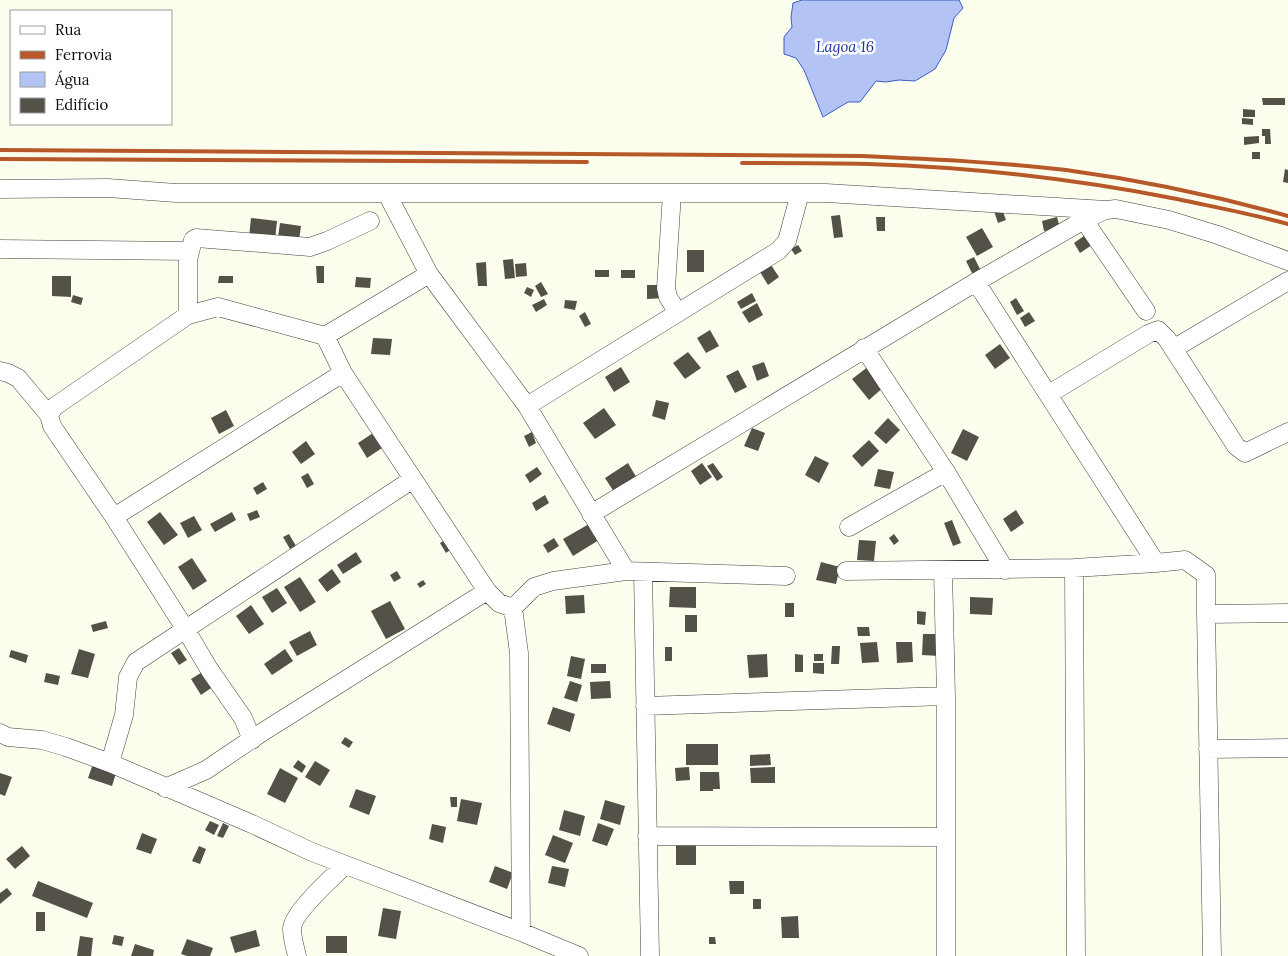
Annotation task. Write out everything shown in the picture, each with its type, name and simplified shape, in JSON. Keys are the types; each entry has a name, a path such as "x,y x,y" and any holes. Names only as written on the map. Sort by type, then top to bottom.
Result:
{"street":[{"path":"0,189 108,188 176,193 800,193 948,200 1116,210 1169,220 1218,235 1288,261"},
{"path":"672,193 666,288 668,297 678,313"},
{"path":"527,406 778,251 787,241 800,193"},
{"path":"387,194 429,274 527,406 626,571"},
{"path":"591,514 864,348 1084,220 1106,210"},
{"path":"1084,220 1146,311"},
{"path":"188,315 189,251 192,242 196,238 314,246 370,221"},
{"path":"0,249 189,251"},
{"path":"49,415 54,407 188,315 218,307 325,336 429,274"},
{"path":"1174,349 1288,281"},
{"path":"976,282 1156,563"},
{"path":"1049,394 1148,334 1158,330 1167,338 1240,450 1245,453 1288,432"},
{"path":"325,336 343,373 487,591 499,603 513,608"},
{"path":"864,348 946,472 1005,570"},
{"path":"0,371 18,378 49,415 52,426 114,516 209,670 243,718 252,740"},
{"path":"114,516 343,373"},
{"path":"849,527 946,472"},
{"path":"110,764 124,715 128,677 136,662 413,480"},
{"path":"846,571 1074,568 1185,560 1206,575 1212,956"},
{"path":"1074,568 1076,956"},
{"path":"513,608 534,587 553,581 626,571 786,576"},
{"path":"943,571 946,696 946,956"},
{"path":"643,572 646,836 650,956"},
{"path":"164,788 206,770 270,727 487,591"},
{"path":"513,608 519,653 521,932"},
{"path":"1206,614 1288,613"},
{"path":"645,706 946,696"},
{"path":"243,718 270,727"},
{"path":"0,734 42,740 66,747 345,865 501,924 579,956"},
{"path":"1208,749 1288,748"},
{"path":"646,836 945,837"},
{"path":"297,956 292,929 293,922 301,910 345,865"},
{"path":"501,924 520,909"}],"water":[{"name":"Lagoa 16","path":"802,0 959,0 963,8 954,18 946,50 935,69 915,81 876,81 860,102 848,102 823,117 804,70 796,58 784,54 784,37 792,27 793,3"}],"building":[{"path":"1262,98 1285,98 1285,105 1263,105"},
{"path":"1243,109 1255,110 1255,117 1243,117"},
{"path":"1242,118 1253,119 1253,125 1242,124"},
{"path":"1262,129 1270,129 1271,144 1265,144 1265,136 1262,136"},
{"path":"1259,136 1259,143 1244,145 1244,137"},
{"path":"1252,152 1260,152 1260,159 1252,159"},
{"path":"1285,169 1288,170 1288,183 1283,182"},
{"path":"1002,209 1006,220 998,223 994,211"},
{"path":"840,215 843,237 834,238 831,216"},
{"path":"876,217 885,217 885,231 877,231"},
{"path":"1057,217 1060,228 1044,231 1042,221"},
{"path":"251,218 277,221 275,240 249,237"},
{"path":"280,223 301,226 299,240 278,237"},
{"path":"982,228 993,247 977,256 966,237"},
{"path":"1088,233 1095,243 1080,253 1074,243"},
{"path":"798,245 802,251 795,255 791,249"},
{"path":"687,250 704,250 704,272 687,272"},
{"path":"974,257 981,271 973,275 966,261"},
{"path":"513,259 515,278 505,279 503,260"},
{"path":"486,262 487,286 478,286 476,263"},
{"path":"526,263 527,276 516,277 515,264"},
{"path":"771,265 779,277 768,285 760,272"},
{"path":"316,266 324,266 324,283 317,283"},
{"path":"595,270 609,270 609,277 595,277"},
{"path":"621,270 635,270 635,278 621,278"},
{"path":"52,276 71,276 71,297 52,296"},
{"path":"219,276 233,276 233,283 218,283"},
{"path":"356,277 371,278 370,288 355,287"},
{"path":"541,282 548,294 541,297 535,286"},
{"path":"647,285 665,285 665,298 647,299"},
{"path":"527,287 534,290 531,297 524,293"},
{"path":"752,293 756,301 741,309 737,302"},
{"path":"73,295 83,298 81,305 71,302"},
{"path":"1016,298 1024,311 1017,315 1010,302"},
{"path":"544,299 547,305 536,312 532,305"},
{"path":"565,300 577,301 575,310 564,308"},
{"path":"757,303 763,315 749,323 742,312"},
{"path":"585,312 591,324 585,327 579,316"},
{"path":"1029,312 1035,321 1025,327 1020,318"},
{"path":"710,330 719,346 706,353 697,338"},
{"path":"373,338 392,339 390,355 371,354"},
{"path":"1000,344 1010,358 995,369 985,355"},
{"path":"688,352 701,368 685,379 673,363"},
{"path":"764,362 769,376 757,381 752,366"},
{"path":"869,366 885,386 869,400 852,379"},
{"path":"621,367 630,382 614,392 605,377"},
{"path":"738,370 747,387 735,393 726,376"},
{"path":"656,400 669,403 665,420 652,416"},
{"path":"604,408 616,425 595,439 583,423"},
{"path":"226,410 234,426 219,434 211,418"},
{"path":"888,418 900,430 886,444 874,433"},
{"path":"752,428 765,433 758,451 744,446"},
{"path":"963,429 979,437 967,461 951,453"},
{"path":"376,431 385,446 367,458 358,443"},
{"path":"532,432 536,443 529,447 524,436"},
{"path":"869,440 879,451 862,467 852,456"},
{"path":"306,441 315,454 301,464 292,452"},
{"path":"815,456 829,463 819,483 805,475"},
{"path":"628,463 638,480 616,495 605,478"},
{"path":"702,463 712,477 700,485 691,471"},
{"path":"713,463 723,477 717,481 707,466"},
{"path":"537,467 542,474 530,483 525,475"},
{"path":"878,469 894,472 890,489 874,486"},
{"path":"308,473 314,484 307,488 301,477"},
{"path":"263,482 267,489 257,495 253,488"},
{"path":"545,495 549,503 536,511 532,503"},
{"path":"257,510 260,517 250,521 247,514"},
{"path":"1016,510 1024,523 1011,532 1003,519"},
{"path":"160,512 178,535 164,545 147,522"},
{"path":"232,512 236,520 215,532 210,524"},
{"path":"194,516 202,530 188,538 180,523"},
{"path":"952,520 961,543 953,546 944,523"},
{"path":"589,524 599,540 573,556 563,539"},
{"path":"289,534 296,546 290,549 283,537"},
{"path":"894,534 899,541 894,545 889,538"},
{"path":"448,538 454,547 446,553 440,543"},
{"path":"554,538 559,546 548,553 543,545"},
{"path":"859,540 876,541 874,561 857,560"},
{"path":"356,552 362,562 343,574 337,565"},
{"path":"192,558 207,581 193,590 178,567"},
{"path":"821,562 840,567 836,584 816,580"},
{"path":"332,569 341,582 327,592 318,580"},
{"path":"397,571 401,578 394,582 390,575"},
{"path":"300,577 316,602 300,612 284,587"},
{"path":"423,580 426,584 420,588 417,584"},
{"path":"670,587 696,587 696,608 669,607"},
{"path":"277,588 287,603 272,613 262,597"},
{"path":"584,595 585,613 566,614 565,596"},
{"path":"970,597 993,598 992,615 970,614"},
{"path":"390,601 405,629 386,639 371,611"},
{"path":"785,603 794,603 794,617 785,617"},
{"path":"251,605 264,624 249,634 236,616"},
{"path":"917,611 926,612 925,625 917,624"},
{"path":"685,615 697,615 697,632 685,632"},
{"path":"106,621 108,628 93,632 91,625"},
{"path":"857,627 869,627 870,636 858,636"},
{"path":"310,631 317,645 297,656 289,642"},
{"path":"923,634 941,634 940,656 922,655"},
{"path":"877,642 879,662 862,663 860,643"},
{"path":"896,642 912,642 913,662 897,663"},
{"path":"832,646 840,646 839,664 831,664"},
{"path":"665,647 672,647 672,661 665,661"},
{"path":"179,648 187,660 179,665 171,653"},
{"path":"79,649 95,654 88,678 71,674"},
{"path":"285,649 293,661 272,675 264,664"},
{"path":"11,650 28,655 26,663 9,657"},
{"path":"767,654 768,677 749,678 747,655"},
{"path":"795,654 803,655 803,672 795,672"},
{"path":"814,654 823,654 823,661 814,661"},
{"path":"571,656 585,659 581,679 567,676"},
{"path":"813,663 824,663 824,674 813,673"},
{"path":"591,664 606,664 606,673 591,673"},
{"path":"204,671 214,686 201,695 191,679"},
{"path":"46,673 60,676 58,685 44,682"},
{"path":"570,681 582,685 577,702 564,698"},
{"path":"610,681 611,698 591,699 590,682"},
{"path":"553,707 575,714 570,732 547,724"},
{"path":"345,737 353,742 349,748 341,743"},
{"path":"686,744 718,744 718,765 686,765"},
{"path":"770,754 771,765 750,766 750,755"},
{"path":"298,760 306,766 302,773 293,767"},
{"path":"94,761 117,770 112,786 88,778"},
{"path":"315,761 330,770 320,786 305,777"},
{"path":"689,767 690,780 676,781 675,768"},
{"path":"775,767 775,783 751,783 750,768"},
{"path":"280,768 298,778 285,803 267,794"},
{"path":"700,772 719,772 720,789 700,791"},
{"path":"0,773 12,777 5,796 0,794"},
{"path":"356,789 376,796 369,815 349,807"},
{"path":"450,797 457,797 457,807 451,807"},
{"path":"461,799 482,803 477,825 457,821"},
{"path":"605,800 625,806 620,825 600,819"},
{"path":"564,810 585,816 580,836 559,830"},
{"path":"210,821 219,825 214,835 205,830"},
{"path":"223,823 229,826 223,838 217,836"},
{"path":"598,823 614,829 607,846 592,841"},
{"path":"432,824 446,827 443,843 429,839"},
{"path":"142,833 157,839 151,854 136,849"},
{"path":"553,835 573,843 565,863 545,855"},
{"path":"676,843 696,843 696,865 676,865"},
{"path":"22,846 30,856 15,869 6,859"},
{"path":"199,846 206,849 200,864 192,861"},
{"path":"495,866 513,873 507,889 489,882"},
{"path":"552,866 569,869 565,887 548,883"},
{"path":"38,881 93,903 87,918 32,896"},
{"path":"729,881 744,881 744,894 730,894"},
{"path":"7,888 12,894 0,904 0,893"},
{"path":"753,899 761,899 761,909 753,909"},
{"path":"383,908 401,911 396,939 378,936"},
{"path":"36,912 45,912 45,931 36,931"},
{"path":"798,916 799,938 782,938 781,917"},
{"path":"256,930 260,946 235,953 230,937"},
{"path":"114,935 124,937 122,946 112,944"},
{"path":"80,936 93,938 91,956 77,956"},
{"path":"326,936 347,936 347,953 326,953"},
{"path":"709,937 715,937 716,944 709,944"},
{"path":"187,939 213,948 210,956 187,956 181,954"},
{"path":"135,944 154,950 153,956 131,956"}],"railway":[{"path":"0,150 862,156 913,158 1015,165 1094,174 1178,189 1288,216"},
{"path":"0,159 587,162"},
{"path":"742,163 836,163 907,166 1023,175 1177,199 1288,224"}]}
